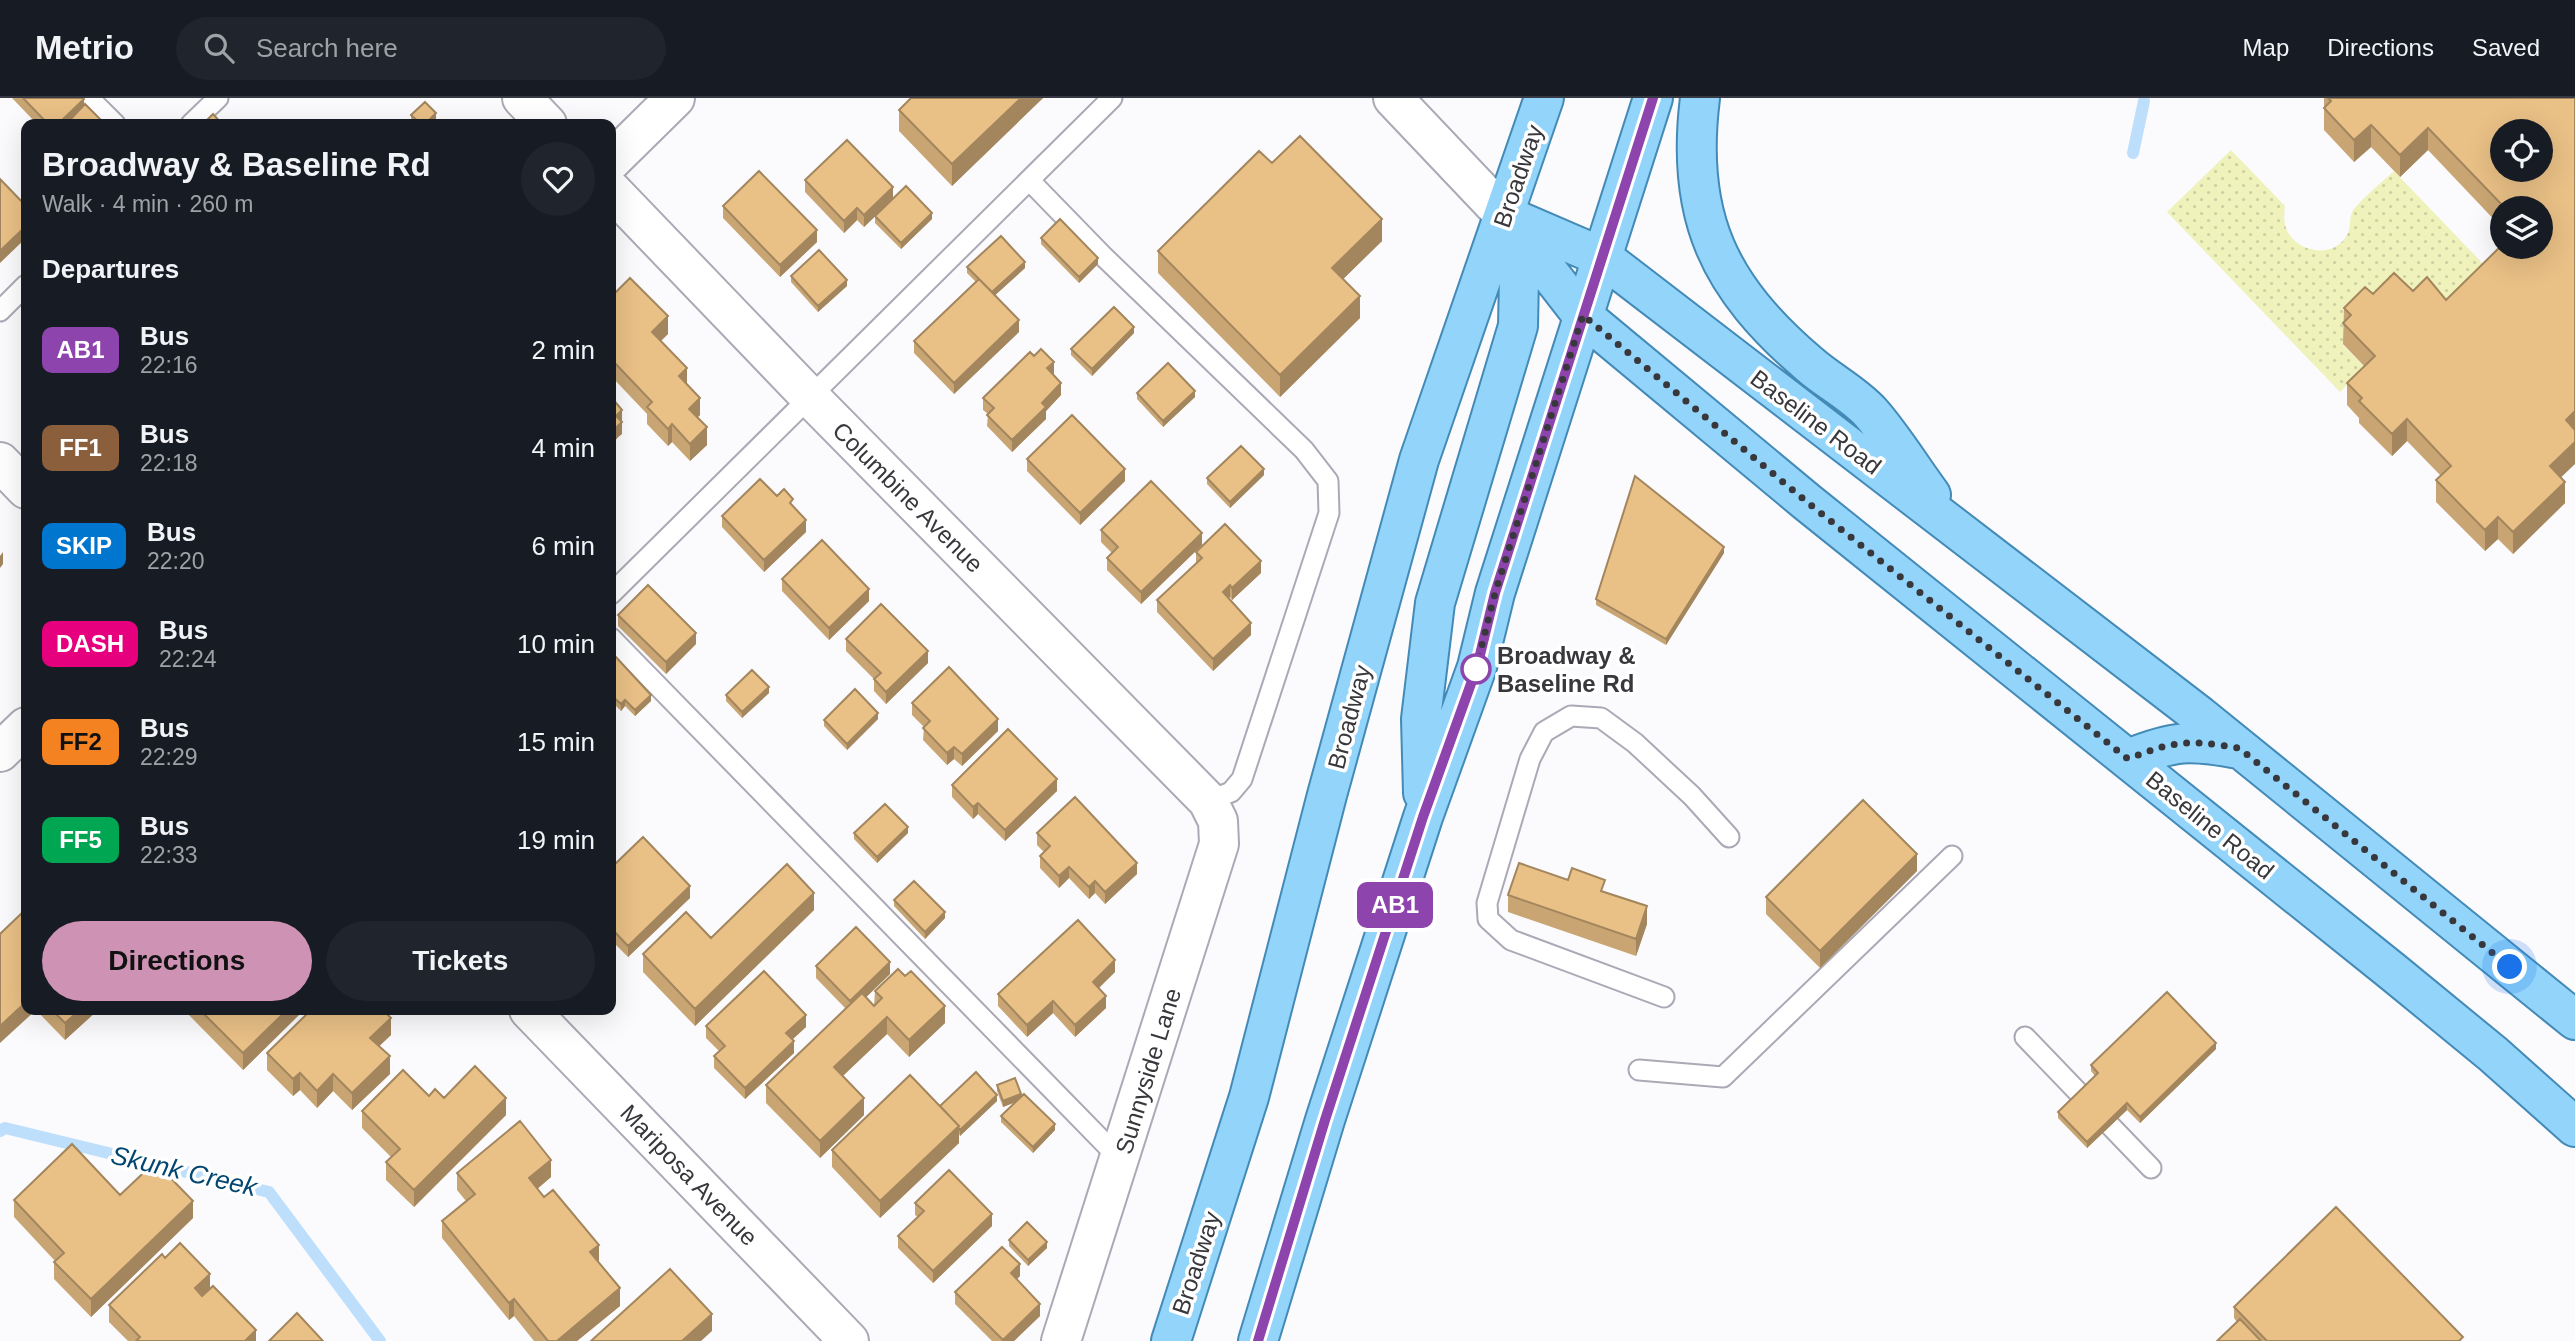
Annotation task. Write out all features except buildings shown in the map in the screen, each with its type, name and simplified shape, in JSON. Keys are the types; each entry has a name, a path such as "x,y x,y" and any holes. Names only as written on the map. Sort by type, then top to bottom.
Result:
{"main road":[{"name":"Broadway","path":"1171,1341 1250,1097 1324,808 1419,460 1545,98"},
{"path":"1258,1341 1325,1120 1423,817 1477,667 1495,593 1653,98"},
{"path":"1700,98 1696,162 1703,207 1714,249 1737,288 1756,312 1808,363 1870,412 1955,528"},
{"name":"Baseline Road","path":"1504,215 1602,257 2200,716 2575,1020"},
{"name":"Baseline Road","path":"1504,215 1583,315 1807,502 2393,972 2493,1054 2575,1127"},
{"path":"1423,817 1421,719 1435,603 1517,326 1519,278 1504,215"},
{"path":"2128,759 2163,745 2198,741 2239,748"}],"street":[{"path":"522,98 542,119"},
{"path":"616,156 675,98"},
{"name":"Baseline Road","path":"1393,98 1504,215"},
{"name":"Columbine Avenue","path":"616,195 1208,802"},
{"path":"0,462 21,484"},
{"path":"0,752 21,732"},
{"name":"Sunnyside Lane","path":"1061,1341 1121,1160 1219,845 1218,821 1208,802"},
{"name":"Mariposa Avenue","path":"534,1015 849,1341"}],"lane":[{"path":"89,98 110,119"},
{"path":"196,119 218,98"},
{"path":"616,589 1112,98"},
{"path":"1029,180 1304,450 1328,481 1329,513 1241,779 1231,792 1208,802"},
{"path":"0,311 21,290"},
{"path":"616,643 1121,1160"},
{"path":"1664,997 1511,940 1488,919 1487,903 1530,759 1544,732 1571,716 1601,718 1635,743 1692,796 1729,837"},
{"path":"1639,1070 1723,1077 1952,856"},
{"path":"2025,1037 2151,1168"}],"green space":[{"path":"2231,150 2285,206 2286,229 2301,245 2322,250 2342,242 2348,232 2354,209 2394,171 2488,269 2441,314 2343,345 2365,367 2340,392 2167,212"}],"waterway":[{"path":"2133,153 2144,101"},
{"name":"Skunk Creek","path":"0,1131 5,1128 269,1192 380,1341"}],"bus line":[{"name":"AB1","path":"1258,1341 1325,1120 1423,817 1477,667 1495,593 1653,98"}],"place":[{"name":"Broadway & Baseline Rd","path":"1476,669"}],"route":[{"path":"1476,669 1495,593 1583,315 1807,502 2128,759 2163,745 2198,741 2239,748 2510,967"}]}
